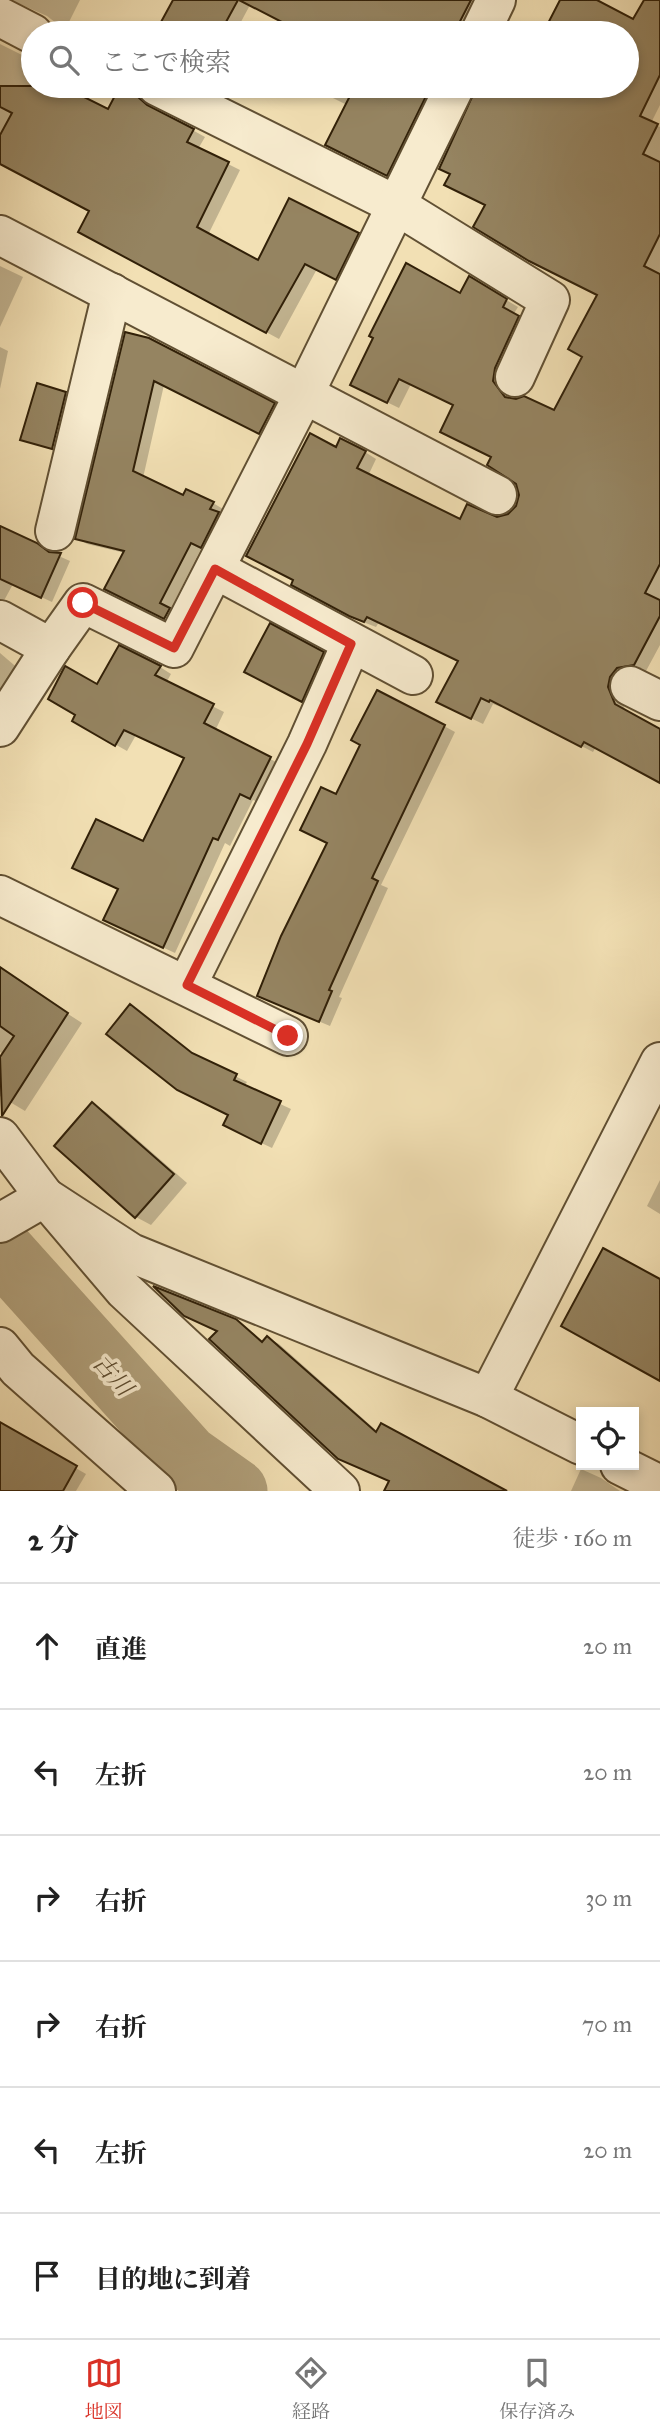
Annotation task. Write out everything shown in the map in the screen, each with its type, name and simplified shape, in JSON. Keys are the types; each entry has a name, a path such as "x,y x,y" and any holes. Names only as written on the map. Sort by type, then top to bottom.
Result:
{"street":[{"path":"486,21 496,0"},
{"path":"0,17 21,28"},
{"path":"182,98 396,205 550,300 514,377"},
{"path":"0,727 83,603 174,648 304,394 448,98"},
{"path":"0,235 497,495"},
{"path":"55,531 112,293"},
{"path":"215,569 413,675"},
{"path":"0,620 51,648"},
{"path":"187,985 307,744 351,644"},
{"path":"0,895 288,1036"},
{"path":"488,1398 660,1062"},
{"path":"0,1137 45,1197 124,1290 340,1491"},
{"path":"45,1197 131,1253 488,1398 576,1442"},
{"path":"0,1223 45,1197"},
{"path":"0,1348 18,1369 156,1491"},
{"path":"630,1470 660,1485"}],"building":[{"path":"173,0 238,0 227,21 162,21"},
{"path":"239,0 471,0 460,21 280,21"},
{"path":"560,0 597,0 633,19 644,0 660,0 660,75 640,116 658,124 643,154 660,162 660,234 644,266 660,274 660,564 645,593 660,600 660,616 634,665 617,668 610,677 608,687 615,704 660,729 660,783 584,742 581,747 490,700 489,702 481,698 471,719 436,702 458,661 367,617 364,622 349,616 291,585 293,580 246,556 310,433 336,447 340,438 366,451 357,468 460,519 467,504 497,517 508,514 516,506 519,495 516,484 487,465 491,457 440,432 453,405 399,379 387,403 350,385 373,338 369,336 406,263 460,293 469,276 507,299 503,307 519,316 495,368 493,381 505,397 516,399 524,396 554,410 582,357 568,349 597,295 529,261 473,227 485,205 444,185 450,174 439,169 472,98 639,98 639,21 549,21"},
{"path":"0,86 21,86 21,98 86,98 108,109 114,98 139,98 147,105 194,129 187,142 229,162 197,227 258,260 289,198 359,233 336,280 305,264 266,333 78,232 89,211 0,164 0,135 12,113 0,107"},
{"path":"349,98 425,98 387,176 325,145"},
{"path":"125,332 149,338 275,403 259,434 154,381 133,471 183,495 186,489 214,502 210,509 219,512 201,548 191,543 160,603 170,608 164,619 104,589 124,551 75,539"},
{"path":"37,383 66,392 52,449 20,440"},
{"path":"0,526 37,543 49,552 61,553 41,598 0,579"},
{"path":"270,623 324,652 302,702 244,672"},
{"path":"119,645 161,666 155,675 214,704 204,723 271,757 250,799 240,794 218,840 213,838 163,948 103,920 118,889 72,868 96,819 143,841 184,758 124,730 115,746 72,721 75,715 48,699 65,666 97,684"},
{"path":"377,690 445,725 372,878 378,881 329,990 332,991 319,1022 257,996 281,936 327,843 300,830 321,787 336,794 360,745 351,740"},
{"path":"0,967 68,1013 2,1116 0,1057 14,1036 0,1026"},
{"path":"130,1004 192,1053 237,1074 234,1080 281,1101 261,1144 223,1125 228,1115 177,1090 106,1034"},
{"path":"92,1102 174,1174 135,1218 54,1146"},
{"path":"603,1248 660,1279 660,1381 561,1326"},
{"path":"153,1286 236,1319 262,1342 267,1336 376,1432 381,1423 507,1491 384,1491 389,1481 338,1459 209,1339 217,1331 184,1316"},
{"path":"0,1422 77,1466 63,1491 0,1491"}],"waterway":[{"name":"古川","path":"0,1249 187,1457 235,1491"}],"route":[{"path":"83,603 174,648 215,569 351,644 307,744 187,985 288,1036"}]}
